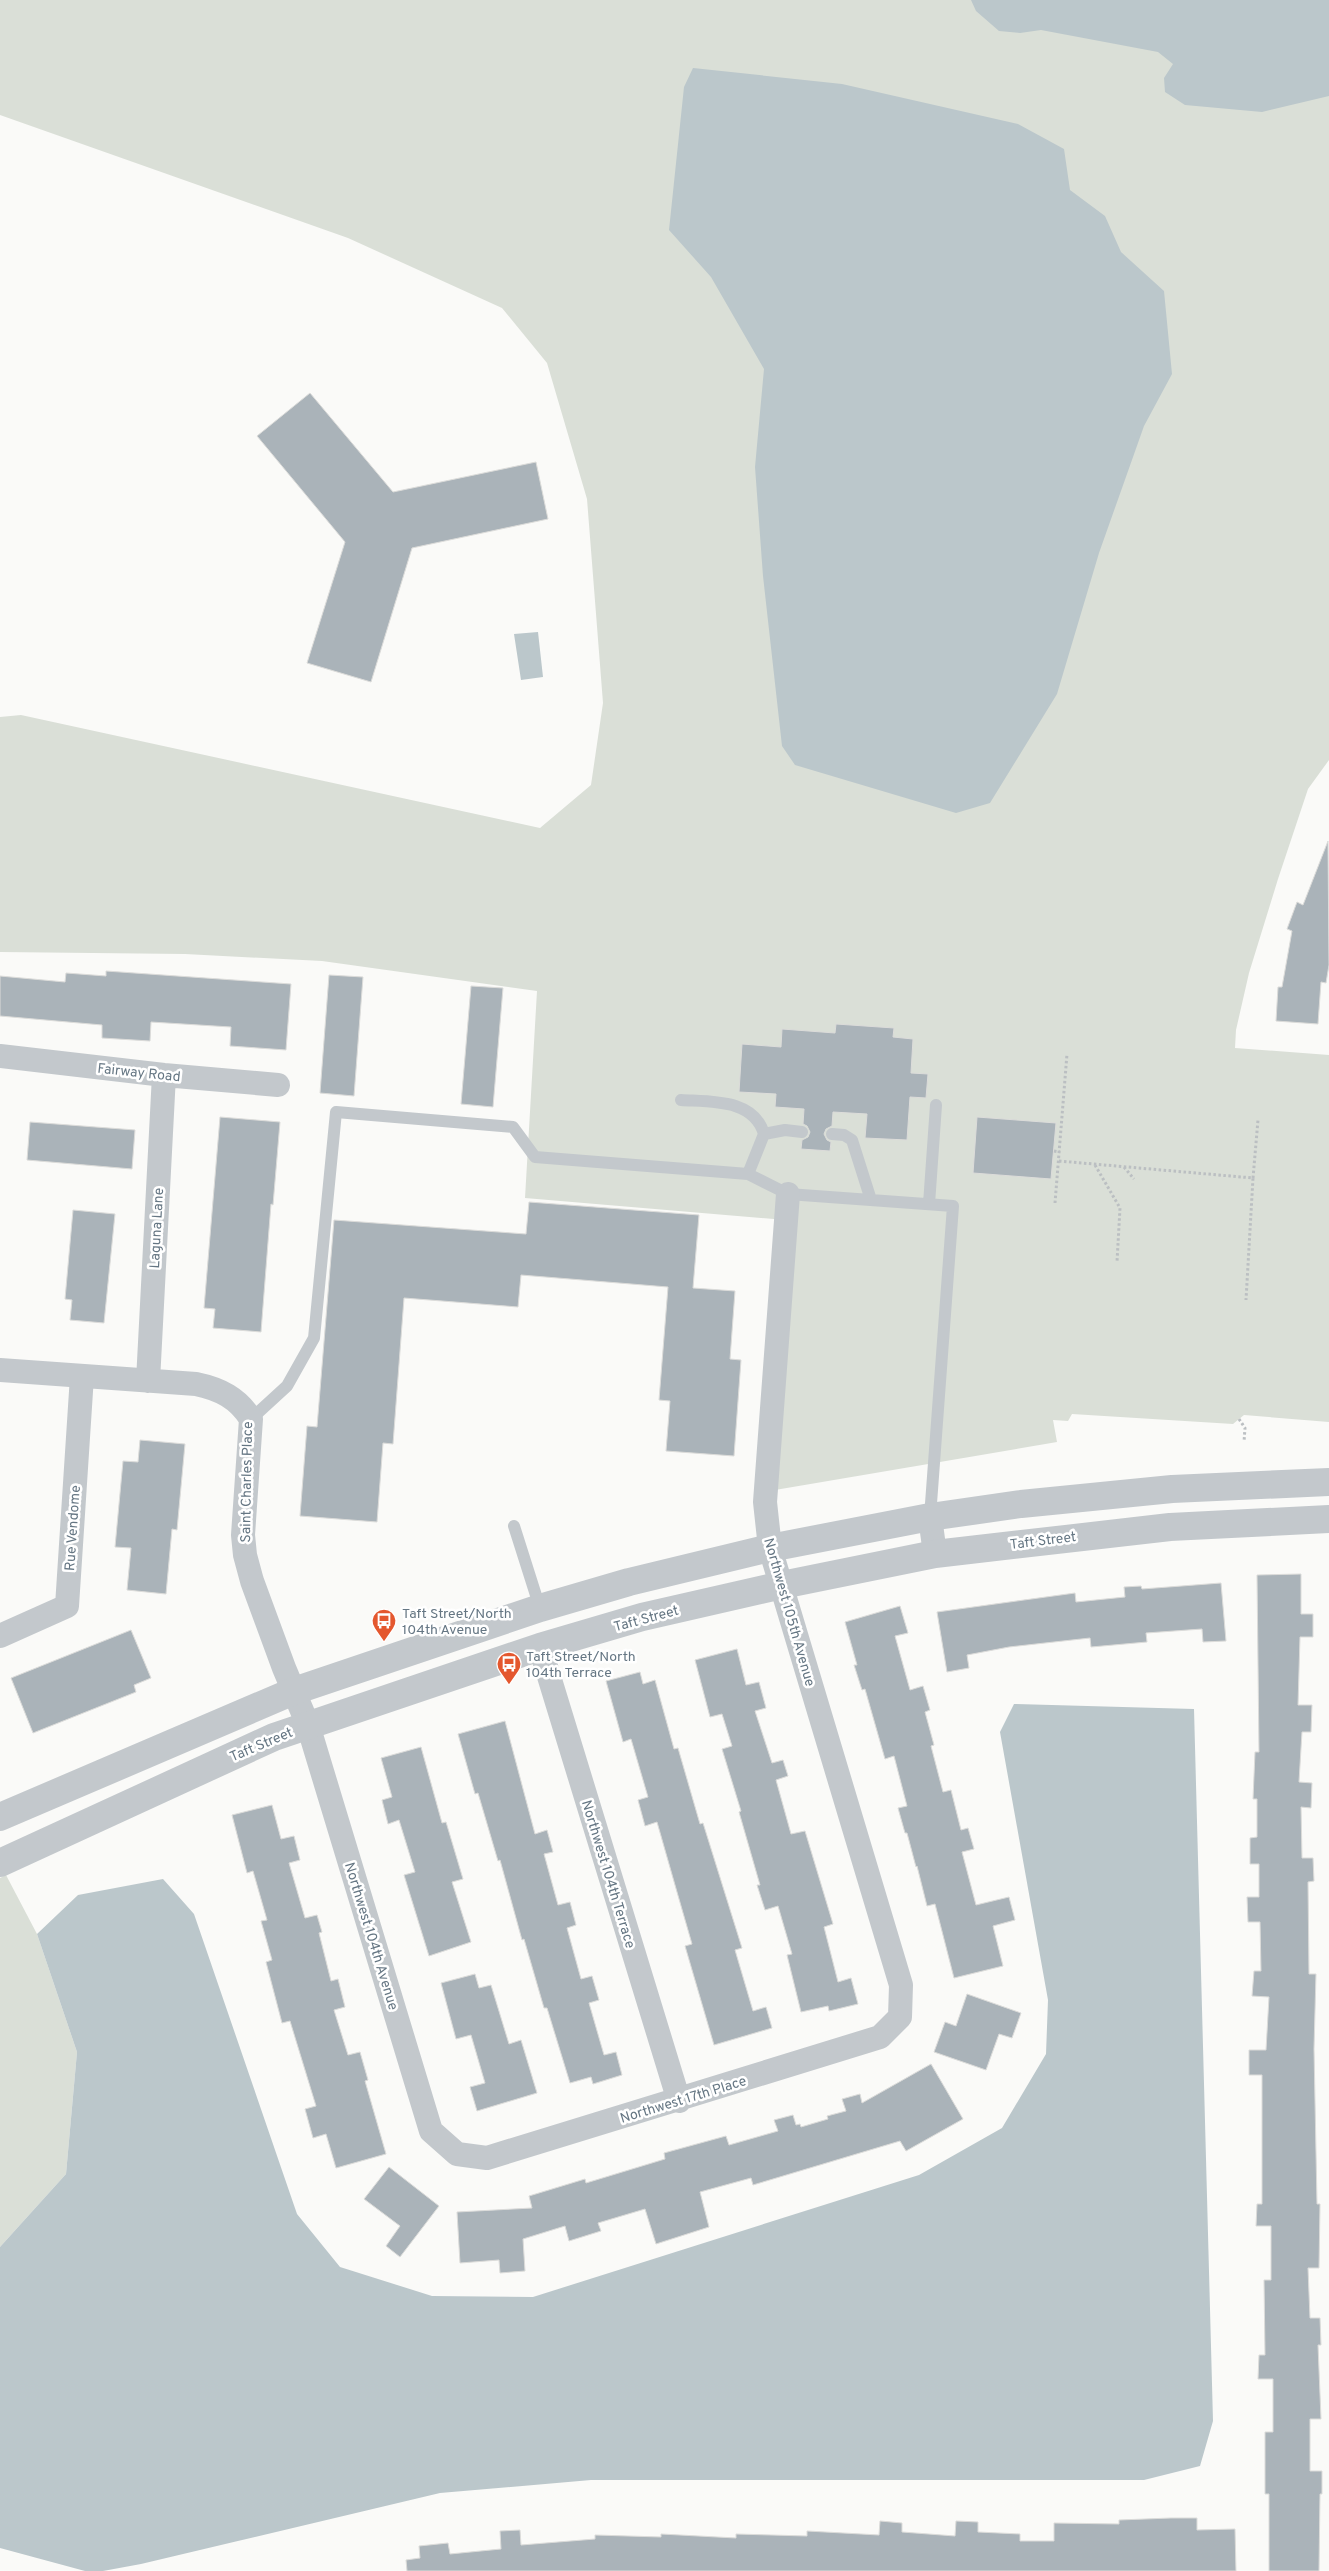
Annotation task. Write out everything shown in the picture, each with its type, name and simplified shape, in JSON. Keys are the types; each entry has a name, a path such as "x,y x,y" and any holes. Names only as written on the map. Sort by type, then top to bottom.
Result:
{"street":[{"name":"Fairway Road","path":"0,1056 164,1075 278,1085"},
{"name":"Laguna Lane","path":"148,1381 164,1075"},
{"name":"Northwest 105th Avenue","path":"788,1194 765,1502 770,1548 901,1985 900,2017"},
{"name":"Saint Charles Place","path":"0,1370 210,1387 242,1404 251,1419 243,1535 246,1555 252,1580 301,1708"},
{"name":"Rue Vendome","path":"0,1636 68,1606 82,1376"},
{"name":"Taft Street","path":"0,1817 301,1708 540,1608 629,1582 770,1548 930,1518 1021,1504 1172,1489 1329,1482"},
{"path":"930,1518 935,1554"},
{"name":"Taft Street","path":"0,1863 274,1737 301,1708 540,1647 642,1617 782,1584 935,1554 1170,1527 1329,1519"},
{"name":"Northwest 104th Terrace","path":"540,1647 679,2100"},
{"name":"Northwest 104th Avenue","path":"301,1708 431,2131 457,2154"},
{"name":"Northwest 17th Place","path":"457,2154 487,2158 679,2100 880,2037 900,2017"}],"lane":[{"path":"681,1100 718,1103 751,1112 761,1122 764,1134 748,1174"},
{"path":"929,1204 936,1106"},
{"path":"251,1419 287,1386 314,1338 336,1112 513,1128 535,1157 748,1174 788,1194 953,1206 930,1518"},
{"path":"764,1134 785,1130 802,1132"},
{"path":"832,1134 844,1135 852,1140 871,1200"},
{"path":"514,1526 540,1608"}],"path":[{"path":"1056,1203 1067,1054"},
{"path":"1246,1300 1258,1120"},
{"path":"1054,1151 1060,1152"},
{"path":"1059,1161 1253,1178"},
{"path":"1095,1164 1120,1208 1117,1262"},
{"path":"1124,1167 1134,1179"},
{"path":"1240,1419 1245,1428 1244,1442"}],"shaded area":[{"path":"0,0 1329,0 1329,760 1308,789 1278,879 1249,973 1236,1030 1235,1048 1329,1055 1329,1422 1244,1415 1233,1424 1072,1414 1068,1421 1053,1420 1057,1442 775,1490 797,1221 525,1198 537,991 322,961 185,954 0,952 0,717 21,715 540,828 591,785 603,703 587,499 547,363 502,308 348,238 0,115"},
{"path":"971,0 1329,0 1329,96 1262,112 1185,105 1165,92 1164,78 1173,64 1158,52 1041,30 1020,33 999,31 976,11"},
{"path":"693,68 842,84 1018,124 1064,149 1070,190 1105,216 1121,252 1164,291 1172,374 1144,426 1099,553 1057,694 990,803 956,813 795,765 782,746 763,576 755,467 764,369 711,277 669,230 684,87"},
{"path":"538,632 543,677 521,680 514,634"},
{"path":"1014,1704 1194,1709 1213,2421 1200,2466 1144,2480 591,2480 440,2493 141,2564 103,2571 85,2571 0,2548 0,2247 66,2174 77,2052 37,1934 78,1895 163,1879 194,1914 297,2214 340,2267 432,2296 533,2297 919,2175 1002,2128 1046,2054 1048,2000 1000,1732"},
{"path":"6,1875 37,1934 77,2052 66,2174 0,2247 0,1878"}],"building":[{"path":"310,393 393,492 536,462 548,519 412,548 371,682 307,663 345,542 257,436"},
{"path":"1328,841 1329,965 1326,983 1321,982 1318,1024 1276,1021 1278,987 1282,987 1292,931 1287,929 1297,902 1303,905"},
{"path":"106,971 291,984 286,1050 230,1046 231,1027 151,1022 150,1041 102,1038 102,1025 0,1016 0,976 65,982 66,973 106,976"},
{"path":"329,975 363,977 354,1096 320,1093"},
{"path":"471,986 503,988 493,1107 461,1104"},
{"path":"836,1024 894,1028 893,1037 913,1039 911,1073 928,1074 926,1098 910,1097 907,1140 865,1138 867,1114 833,1112 832,1126 826,1129 824,1134 827,1140 831,1142 830,1151 801,1149 802,1140 808,1137 810,1132 807,1126 803,1124 804,1109 775,1107 776,1094 739,1092 742,1044 781,1047 782,1029 835,1033"},
{"path":"220,1117 280,1122 273,1205 271,1204 261,1332 213,1328 215,1309 204,1308"},
{"path":"977,1117 1056,1123 1051,1179 973,1173"},
{"path":"30,1122 135,1130 132,1169 27,1160"},
{"path":"529,1202 699,1215 693,1288 735,1291 730,1359 741,1360 734,1456 666,1451 670,1401 659,1400 668,1287 521,1275 518,1307 404,1298 393,1444 383,1443 377,1522 300,1516 307,1426 317,1427 334,1220 526,1234"},
{"path":"73,1210 115,1214 104,1323 70,1320 72,1300 65,1299"},
{"path":"140,1440 185,1444 177,1530 172,1529 166,1594 127,1590 131,1548 115,1547 123,1461 138,1462"},
{"path":"1301,1574 1301,1614 1313,1614 1313,1637 1300,1637 1298,1705 1312,1705 1311,1732 1302,1732 1299,1782 1312,1783 1311,1808 1301,1807 1302,1858 1313,1858 1314,1881 1308,1882 1309,1974 1316,1974 1314,2049 1317,2204 1320,2204 1319,2268 1308,2268 1310,2318 1320,2318 1321,2345 1318,2345 1321,2419 1310,2419 1310,2471 1322,2471 1322,2494 1320,2494 1319,2571 1269,2571 1269,2494 1265,2494 1265,2432 1273,2432 1273,2379 1258,2379 1259,2355 1265,2355 1264,2280 1271,2280 1271,2226 1256,2226 1257,2204 1262,2204 1262,2075 1249,2075 1249,2050 1266,2050 1269,1997 1252,1996 1254,1971 1261,1971 1260,1922 1248,1922 1247,1897 1259,1897 1259,1864 1250,1864 1250,1838 1257,1837 1257,1799 1253,1799 1255,1752 1259,1752 1257,1575"},
{"path":"1221,1583 1226,1641 1203,1642 1202,1629 1146,1633 1147,1642 1091,1647 1090,1638 1009,1647 967,1655 969,1668 947,1672 937,1612 1075,1593 1076,1602 1125,1597 1124,1587 1141,1586 1142,1589"},
{"path":"900,1606 908,1633 895,1636 910,1690 923,1686 930,1710 925,1712 934,1745 931,1746 943,1792 951,1790 961,1830 968,1828 974,1849 962,1852 976,1905 1009,1897 1015,1920 993,1926 1003,1966 954,1978 935,1904 927,1906 917,1866 898,1808 907,1806 894,1756 885,1759 865,1689 862,1690 854,1665 857,1665 845,1622"},
{"path":"131,1630 151,1678 134,1685 136,1692 33,1733 11,1678"},
{"path":"737,1649 746,1685 759,1682 766,1708 755,1711 772,1763 783,1760 788,1776 776,1780 791,1834 805,1831 833,1924 824,1927 838,1982 851,1978 858,2004 829,2011 828,2006 801,2012 787,1955 792,1954 778,1906 765,1910 757,1885 760,1885 739,1812 741,1811 722,1749 732,1746 722,1714 710,1717 695,1660"},
{"path":"640,1672 643,1684 655,1680 674,1749 678,1748 700,1824 703,1823 742,1948 735,1950 753,2011 766,2007 772,2028 714,2045 685,1946 692,1944 657,1822 645,1826 638,1800 648,1797 631,1739 623,1742 606,1681"},
{"path":"505,1721 535,1834 547,1830 553,1852 544,1854 558,1905 570,1902 576,1925 567,1928 581,1979 592,1976 599,2000 589,2003 604,2055 616,2052 622,2075 593,2084 591,2077 570,2083 547,2008 544,2008 524,1939 522,1940 500,1860 498,1861 478,1793 475,1794 458,1734"},
{"path":"421,1747 442,1823 446,1822 463,1879 452,1882 471,1942 429,1956 404,1875 415,1872 399,1820 388,1824 382,1800 392,1797 381,1758"},
{"path":"272,1805 281,1839 294,1836 300,1860 289,1863 305,1918 317,1915 322,1932 319,1933 331,1981 338,1979 345,2007 334,2010 348,2055 360,2052 368,2080 365,2081 386,2154 336,2168 326,2134 313,2138 305,2109 316,2106 290,2021 282,2023 266,1962 272,1960 261,1921 267,1920 253,1871 247,1873 232,1815"},
{"path":"475,1974 479,1988 491,1985 509,2044 521,2040 537,2093 477,2111 470,2087 485,2083 471,2035 456,2039 441,1983"},
{"path":"967,1994 1021,2013 1012,2038 999,2034 986,2070 934,2052 945,2022 956,2026"},
{"path":"931,2064 963,2119 906,2151 900,2141 753,2185 751,2178 700,2192 709,2227 656,2244 645,2209 598,2223 601,2231 569,2241 565,2226 523,2239 525,2271 500,2273 499,2260 460,2263 457,2212 532,2208 529,2196 585,2179 586,2183 665,2159 664,2153 726,2136 729,2145 778,2131 774,2120 793,2115 796,2125 800,2124 801,2127 828,2119 827,2116 846,2111 842,2099 860,2094 862,2103"},
{"path":"389,2167 439,2206 400,2257 386,2246 400,2226 364,2199"},
{"path":"1197,2518 1197,2530 1235,2529 1236,2571 407,2571 406,2560 420,2558 419,2546 448,2543 450,2554 501,2549 500,2531 520,2530 521,2545 595,2539 595,2535 661,2537 661,2534 736,2538 736,2534 807,2536 807,2531 879,2535 880,2521 902,2523 902,2532 955,2536 956,2521 978,2522 978,2532 1020,2534 1020,2541 1054,2541 1054,2523 1119,2524 1119,2520"}],"place":[{"name":"Taft Street/North 104th Avenue","path":"384,1642"},
{"name":"Taft Street/North 104th Terrace","path":"509,1685"}]}
